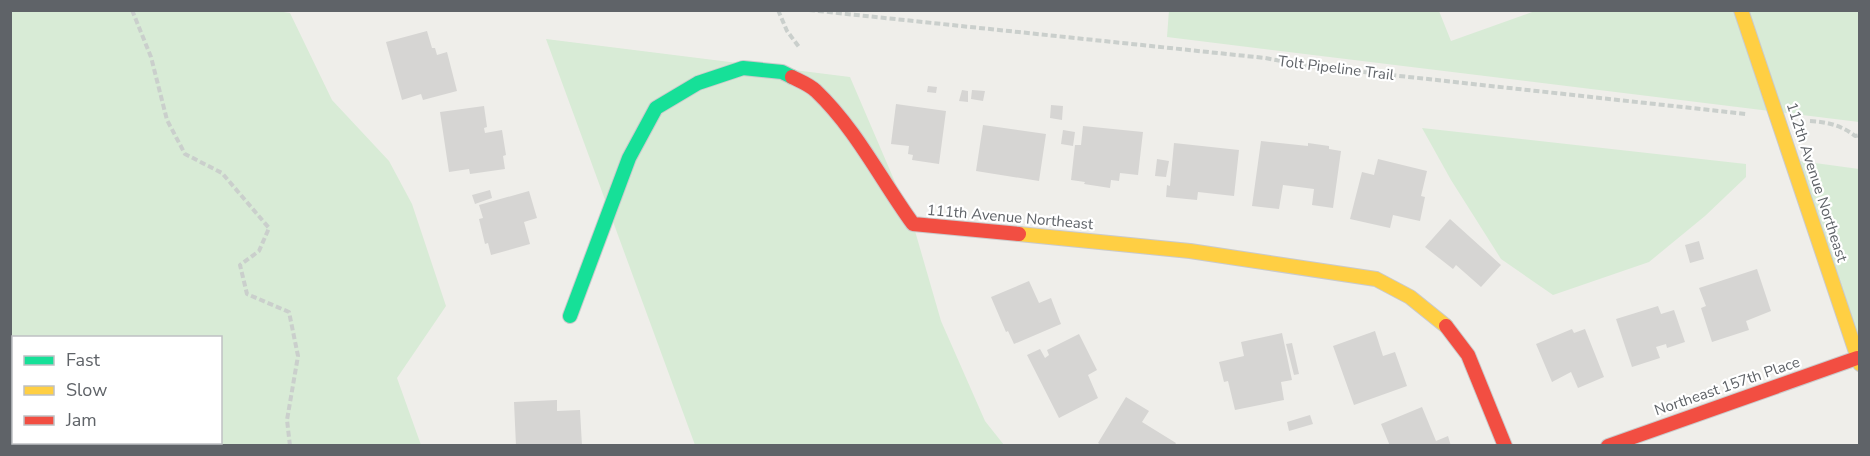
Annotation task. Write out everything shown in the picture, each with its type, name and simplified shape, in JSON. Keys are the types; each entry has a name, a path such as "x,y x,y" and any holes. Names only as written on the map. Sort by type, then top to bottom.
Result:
{"street":[{"name":"112th Avenue Northeast","path":"1741,10 1779,118 1858,361"},
{"name":"111th Avenue Northeast","path":"570,316 629,158 656,108 698,82 742,68 782,72 815,89 862,145 887,188 913,224 1190,251 1376,279 1410,297 1445,324 1468,355 1505,446"},
{"name":"Northeast 157th Place","path":"1608,446 1858,361"}],"path":[{"path":"132,10 151,57 167,120 185,154 222,172 269,228 259,251 240,265 247,294 289,312 298,356 286,420 290,446"},
{"name":"Tolt Pipeline Trail","path":"809,10 1264,58 1321,67 1826,122 1846,129 1855,136 1860,135"}],"green space":[{"path":"271,10 290,13 332,100 389,161 412,204 446,306 397,378 421,445 11,445 11,11"},
{"path":"1169,10 1439,11 1451,41 1535,11 1859,11 1859,122 1167,37"},
{"path":"546,39 850,77 913,224 941,321 985,421 1004,445 695,445"},
{"path":"1422,128 1746,164 1746,177 1705,216 1649,262 1553,295 1501,259 1451,180"},
{"path":"1793,160 1859,169 1859,364"}],"building":[{"path":"427,31 432,48 435,48 437,55 447,52 457,91 423,100 421,94 402,100 386,42"},
{"path":"928,86 937,87 936,93 927,92"},
{"path":"962,90 968,91 968,102 959,101"},
{"path":"972,90 985,91 983,101 971,99"},
{"path":"896,104 946,111 939,164 912,160 913,155 908,154 909,146 891,144"},
{"path":"1051,105 1063,106 1062,120 1050,118"},
{"path":"484,106 487,127 484,128 485,133 502,130 506,155 503,156 505,169 470,174 469,169 449,172 440,112"},
{"path":"983,125 1046,134 1039,181 976,171"},
{"path":"1083,126 1143,132 1138,175 1120,173 1119,181 1111,180 1110,188 1071,180 1075,145 1081,145"},
{"path":"1063,130 1075,132 1073,146 1061,144"},
{"path":"1261,141 1308,146 1308,143 1329,146 1329,149 1341,151 1333,208 1312,205 1314,189 1283,185 1279,209 1252,206"},
{"path":"1174,143 1239,150 1234,196 1198,192 1197,200 1166,197 1167,185 1170,186"},
{"path":"1157,159 1169,161 1166,177 1155,176"},
{"path":"1378,159 1427,171 1421,196 1425,197 1420,221 1393,215 1390,228 1350,219 1362,172 1374,175"},
{"path":"490,190 492,198 475,204 472,195"},
{"path":"529,191 537,218 524,222 530,244 491,255 488,243 485,244 479,219 483,218 479,205"},
{"path":"1450,219 1501,265 1481,287 1456,265 1453,269 1425,247"},
{"path":"1699,241 1704,259 1690,263 1685,245"},
{"path":"1757,269 1771,311 1746,321 1749,330 1712,342 1701,308 1706,306 1699,288"},
{"path":"1029,281 1039,303 1051,298 1061,324 1014,344 1008,331 1006,332 991,297"},
{"path":"1658,306 1661,314 1674,310 1685,342 1667,348 1666,344 1656,347 1660,358 1632,367 1616,319"},
{"path":"1572,329 1574,333 1585,329 1604,377 1578,388 1571,372 1552,382 1536,344"},
{"path":"1375,331 1383,356 1395,352 1407,386 1354,405 1333,346"},
{"path":"1282,333 1292,380 1281,382 1284,400 1235,410 1228,381 1224,382 1219,362 1244,356 1241,342"},
{"path":"1079,334 1097,370 1088,375 1098,398 1059,418 1027,355 1040,349 1045,358 1049,355 1047,350"},
{"path":"1292,343 1299,374 1294,375 1286,344"},
{"path":"1126,397 1149,411 1142,422 1176,443 1174,446 1103,446 1098,443"},
{"path":"557,400 557,411 580,410 582,446 516,446 514,402"},
{"path":"1422,407 1436,441 1448,436 1451,446 1390,446 1381,424"},
{"path":"1310,415 1313,424 1289,431 1287,422"}],"traffic: fast":[{"path":"570,316 629,158 656,108 698,83 743,68 782,72 792,77"}],"traffic: slow":[{"path":"1741,10 1860,364"},
{"path":"1019,234 1190,251 1376,279 1410,297 1446,326"}],"traffic: jam":[{"path":"792,77 814,89 844,122 913,224 1019,234"},
{"path":"1446,326 1468,355 1505,446"},
{"path":"1608,446 1857,358"}]}
